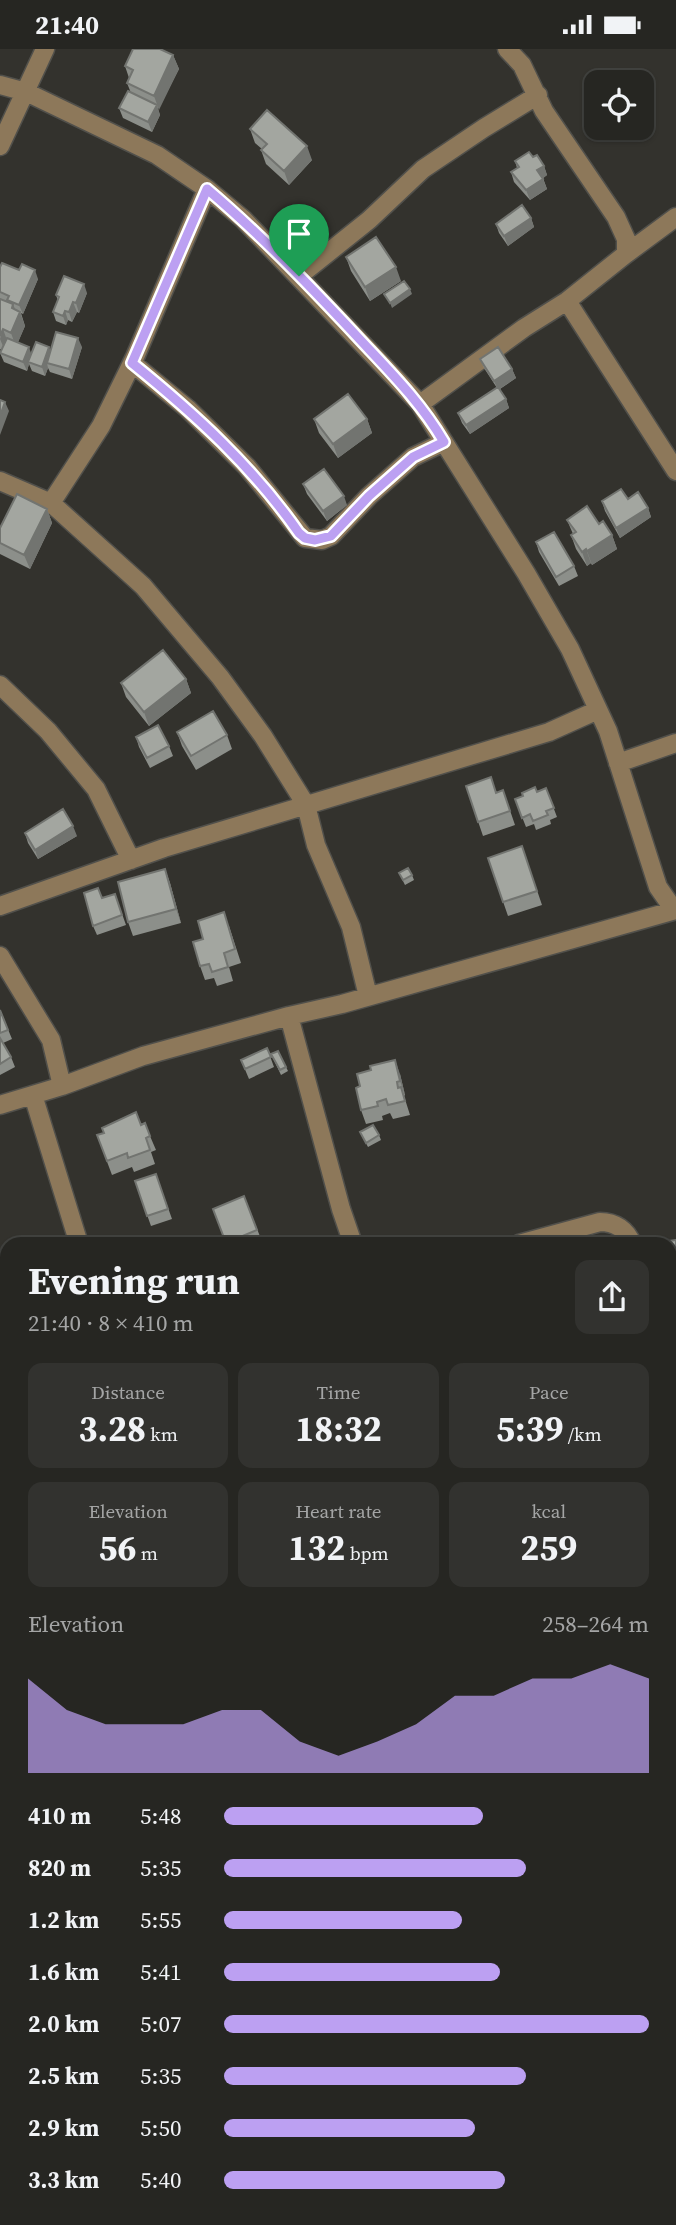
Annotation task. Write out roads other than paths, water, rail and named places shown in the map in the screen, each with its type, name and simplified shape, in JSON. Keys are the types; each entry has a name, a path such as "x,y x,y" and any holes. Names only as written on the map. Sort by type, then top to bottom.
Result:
{"street":[{"path":"0,146 45,49"},
{"path":"507,49 522,65 544,111 616,218 626,239 626,254"},
{"path":"0,85 26,92 157,155 207,189 243,219 420,404 570,649 608,731 658,887 675,910 143,1056 62,1087 0,1105"},
{"path":"299,276 369,220 424,169 538,95"},
{"path":"51,503 102,426 207,189"},
{"path":"420,404 524,328 567,302 676,217"},
{"path":"567,302 676,471"},
{"path":"132,363 188,409 247,467 305,538 322,540 331,536 369,496 413,457 444,442"},
{"path":"0,481 51,503 143,586 220,677 306,805 316,845 351,927 368,996"},
{"path":"0,685 48,731 96,789 131,860"},
{"path":"0,906 131,860 549,732 598,710"},
{"path":"618,763 676,743"},
{"path":"0,956 51,1041 62,1087"},
{"path":"289,1016 351,1237"},
{"path":"33,1095 77,1237"},
{"path":"545,1237 600,1222 610,1222 621,1228 627,1237"}]}
